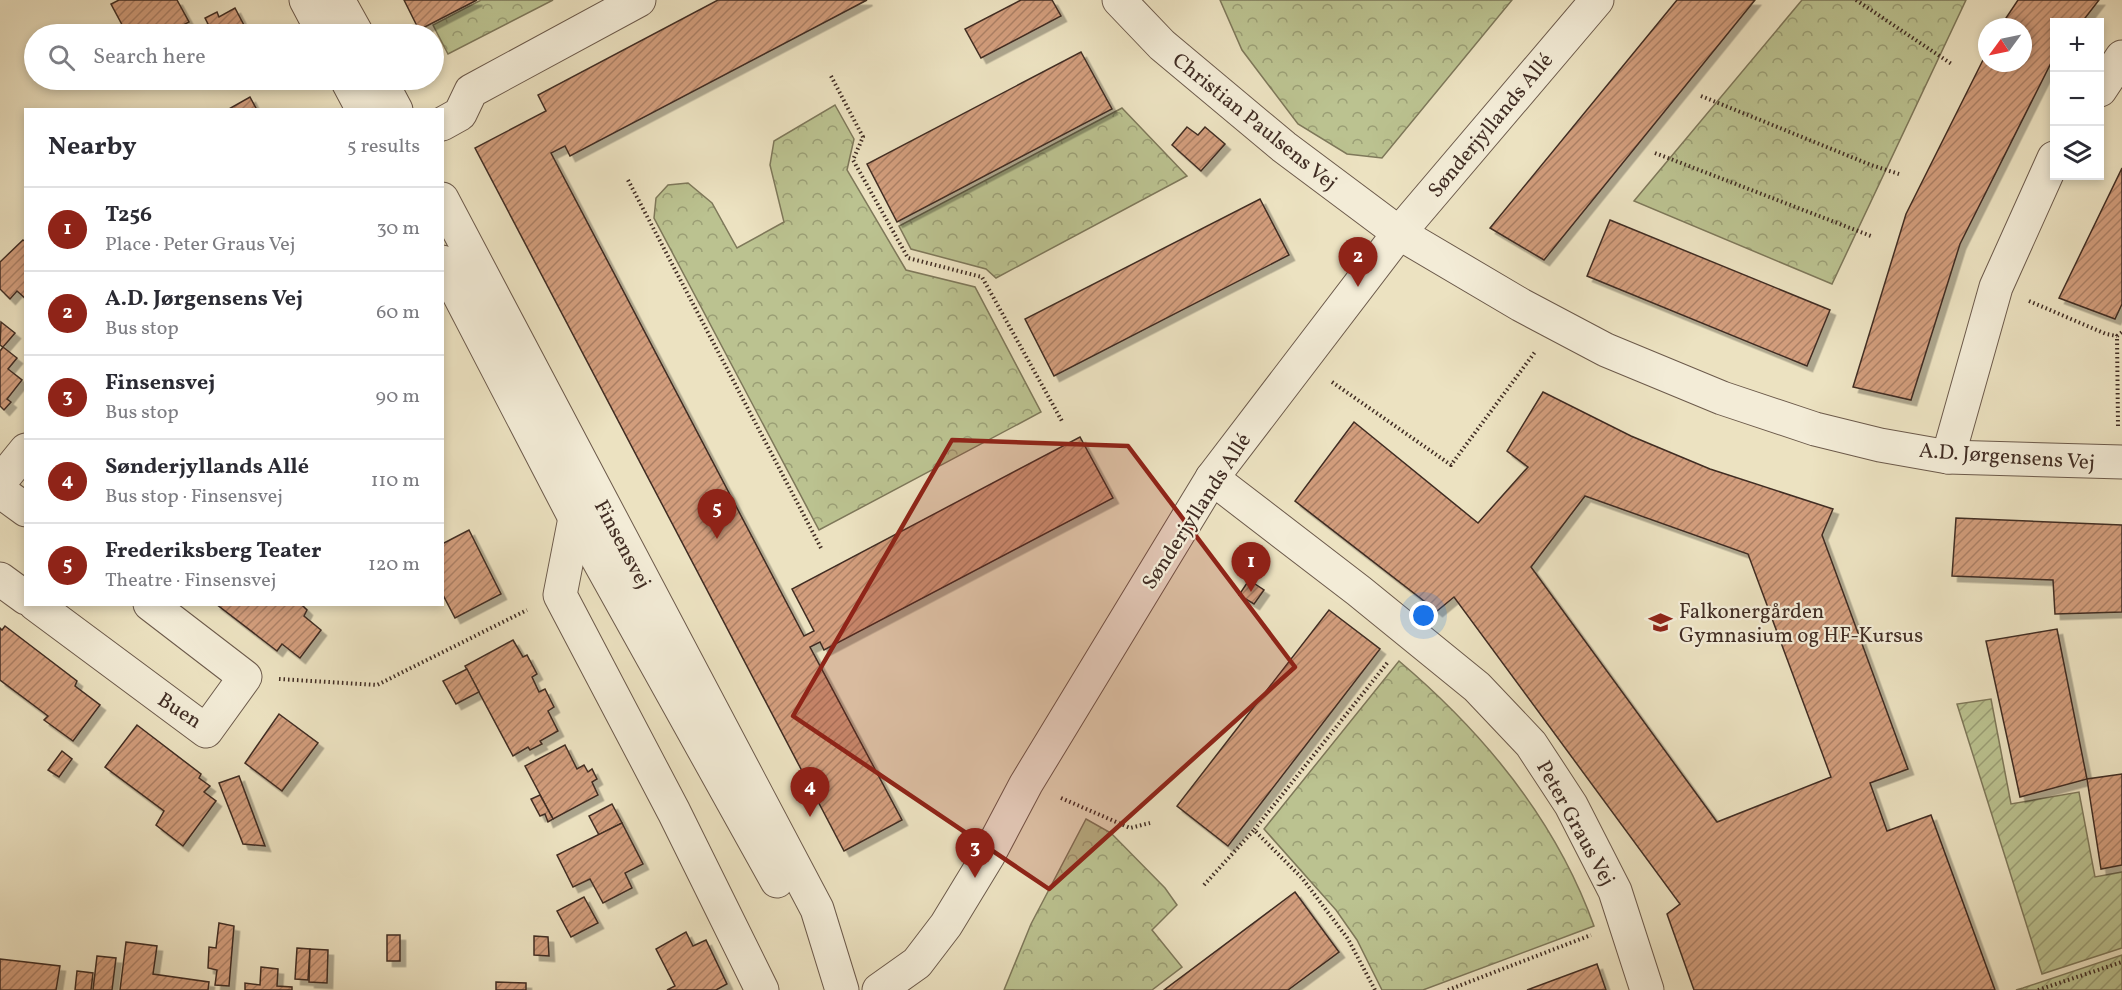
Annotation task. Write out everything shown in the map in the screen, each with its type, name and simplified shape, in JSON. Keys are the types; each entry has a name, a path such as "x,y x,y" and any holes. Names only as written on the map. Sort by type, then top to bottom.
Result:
{"street":[{"path":"306,0 319,24"},
{"path":"338,0 351,24"},
{"path":"444,123 460,114 471,91 639,0"},
{"name":"Christian Paulsens Vej","path":"1119,0 1162,45 1284,147 1399,233"},
{"name":"Sønderjyllands Allé","path":"879,990 917,963 946,924 988,856 1026,784 1212,478 1399,233 1597,0"},
{"path":"2104,84 2122,57"},
{"path":"352,90 362,108"},
{"path":"385,90 395,108"},
{"path":"1948,457 1996,287 2050,169"},
{"name":"Finsensvej","path":"444,203 588,510 837,990"},
{"name":"A.D. Jørgensens Vej","path":"1399,233 1606,350 1722,398 1815,429 1880,445 1948,457 2120,462"},
{"name":"Finsensvej","path":"444,265 588,510 817,909 842,990"},
{"path":"0,482 24,452"},
{"name":"Peter Graus Vej","path":"1212,478 1477,687 1531,744 1571,805 1615,891 1647,990"},
{"path":"0,491 24,509"},
{"name":"Finsensvej","path":"560,595 588,510"},
{"path":"0,579 24,597"},
{"path":"560,595 674,812 762,990"},
{"name":"Buen","path":"38,606 206,731 245,677"},
{"path":"153,606 245,677"}],"path":[{"path":"1856,0 1953,65"},
{"path":"831,76 863,137 853,160 908,258 982,278 1063,423"},
{"path":"1701,96 1871,165 1899,174"},
{"path":"1655,153 1871,236"},
{"path":"628,180 821,548"},
{"path":"1996,287 2106,334 2117,336 2122,332"},
{"path":"1302,360 1451,465 1557,324"},
{"path":"2117,336 2120,462"},
{"path":"245,677 377,685 560,595"},
{"path":"1204,885 1254,830 1410,633"},
{"path":"1081,807 1131,828 1149,823"},
{"path":"1254,830 1302,878 1348,939 1375,990"},
{"path":"1448,990 1625,922"},
{"path":"2038,990 2122,963"}],"highlighted area":[{"path":"952,440 1128,446 1295,667 1049,889 793,716"}],"green space":[{"path":"481,0 553,0 448,54 444,46 444,24 435,24"},
{"path":"1220,0 1512,0 1382,158 1347,154 1298,124 1242,50"},
{"path":"1802,0 1966,0 1832,284 1634,201"},
{"path":"835,105 854,139 847,170 906,270 975,287 1041,412 819,530 654,218 656,198 668,185 688,183 712,203 737,248 784,222 770,165 774,141"},
{"path":"1122,108 1187,176 996,278 986,269 911,249 899,226"},
{"path":"1399,661 1460,718 1514,781 1559,850 1594,926 1423,990 1382,990 1357,940 1336,910 1264,829"},
{"path":"1991,699 2011,804 2079,792 2095,877 2122,872 2122,948 2042,974 1957,704"},
{"path":"1086,819 1111,833 1165,888 1177,905 1152,930 1182,967 1152,990 1004,990 1031,924"},
{"path":"2122,955 2122,990 2016,990 2023,988"}],"building":[{"path":"119,0 177,0 189,22 185,24 122,24 111,4"},
{"path":"404,0 477,0 431,24 416,24"},
{"path":"718,0 867,0 570,156 565,146 551,153 804,636 814,631 792,589 1080,437 1113,498 824,650 820,642 810,647 902,820 844,851 475,148 546,111 538,95"},
{"path":"1021,0 1052,0 1061,16 981,58 965,29"},
{"path":"1677,0 1755,0 1544,260 1490,228"},
{"path":"2018,0 2099,0 2085,18 2050,18 2050,65 1960,244 1911,400 1853,387 1906,214 1978,70 1978,72 2032,72 2032,18 2006,18"},
{"path":"235,8 243,24 208,24 205,18 217,12 219,17"},
{"path":"1081,52 1112,109 897,222 867,164"},
{"path":"250,97 256,108 231,108"},
{"path":"1187,127 1198,135 1205,127 1225,144 1201,171 1172,145"},
{"path":"2122,168 2122,304 2115,319 2059,298"},
{"path":"1260,199 1289,255 1054,376 1025,319"},
{"path":"1610,220 1830,310 1807,366 1587,276"},
{"path":"24,241 24,297 17,291 10,299 0,289 0,262"},
{"path":"1,322 15,333 3,347 0,345"},
{"path":"3,347 17,358 8,369 22,380 7,399 11,402 4,410 0,406 0,351"},
{"path":"1543,392 1631,436 1710,469 1833,509 1822,535 1908,769 1870,783 1887,831 1931,815 1995,990 1694,990 1667,914 1680,904 1454,597 1437,611 1295,501 1354,422 1478,523 1528,467 1507,451","holes":["1585,496 1748,554 1831,777 1717,822 1531,567"]},
{"path":"1956,518 2122,525 2122,612 2055,614 2053,580 1952,576"},
{"path":"469,530 501,594 455,618 444,597 444,543"},
{"path":"1249,580 1264,590 1254,604 1239,595"},
{"path":"219,606 303,606 307,610 304,616 321,630 300,658 282,644 277,651"},
{"path":"1329,610 1380,649 1228,846 1177,806"},
{"path":"5,626 77,681 75,686 100,705 73,741 44,720 48,716 0,680 0,628 2,630"},
{"path":"2057,629 2087,779 2020,797 1986,641"},
{"path":"513,640 523,657 527,655 537,674 532,677 539,692 545,689 554,707 548,711 558,731 540,741 542,744 530,750 528,747 513,756 465,666"},
{"path":"467,669 479,692 456,704 443,681"},
{"path":"279,714 318,743 282,791 245,763"},
{"path":"137,725 201,774 199,778 210,786 204,792 216,801 183,846 156,825 164,811 105,767"},
{"path":"565,745 577,769 584,765 588,772 592,769 597,779 592,782 598,795 553,819 525,766"},
{"path":"62,751 72,759 59,777 48,770"},
{"path":"2122,774 2122,865 2101,869 2087,779"},
{"path":"239,776 265,846 243,844 219,783"},
{"path":"540,795 553,819 548,822 545,814 540,816 531,799"},
{"path":"612,804 622,823 599,835 589,816"},
{"path":"622,823 643,864 625,873 632,888 603,903 590,879 573,887 557,855"},
{"path":"1295,892 1339,952 1288,990 1164,990"},
{"path":"584,897 598,923 571,937 557,911"},
{"path":"219,923 234,926 229,986 215,985 217,970 208,968 209,947 216,948"},
{"path":"686,932 693,946 706,940 727,984 716,990 667,990 675,986 656,949"},
{"path":"387,935 400,935 400,961 387,961"},
{"path":"534,936 548,937 549,956 534,955"},
{"path":"126,942 157,946 153,974 209,982 208,990 120,990"},
{"path":"297,948 310,949 308,980 295,979"},
{"path":"310,949 328,950 327,983 309,982"},
{"path":"97,956 116,958 112,990 93,990"},
{"path":"0,959 60,966 56,990 0,990"},
{"path":"1597,964 1606,990 1527,990"},
{"path":"261,967 278,969 277,986 292,987 292,990 245,990 245,983 260,985"},
{"path":"77,971 93,973 91,990 75,990"},
{"path":"496,982 526,983 526,990 496,990"}],"place":[{"name":"A.D. Jørgensens Vej","path":"1358,287"},
{"name":"Frederiksberg Teater","path":"717,539"},
{"name":"T256","path":"1251,592"},
{"name":"Falkonergården Gymnasium og HF-Kursus","path":"1661,623"},
{"name":"Sønderjyllands Allé","path":"810,817"},
{"name":"Finsensvej","path":"975,878"}]}
